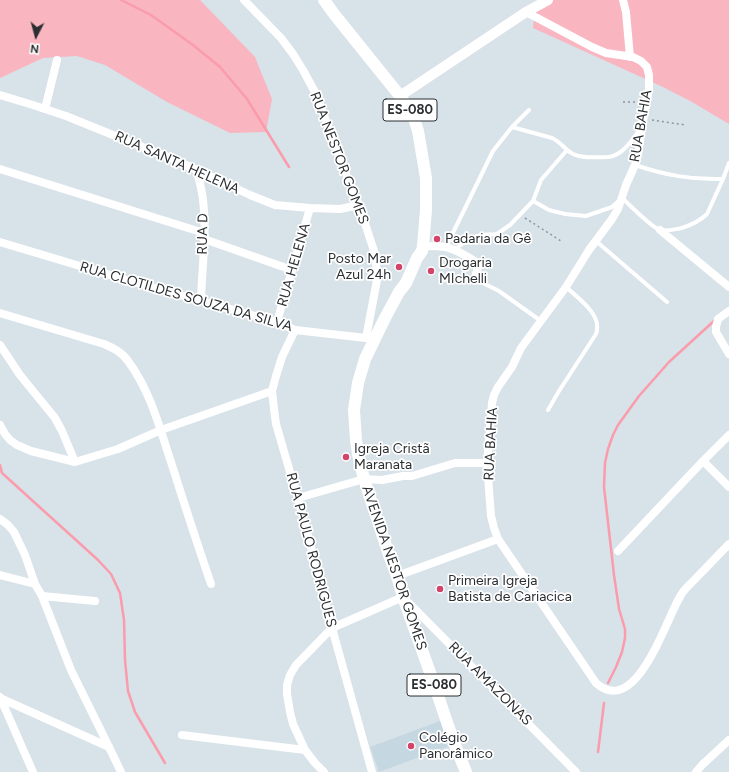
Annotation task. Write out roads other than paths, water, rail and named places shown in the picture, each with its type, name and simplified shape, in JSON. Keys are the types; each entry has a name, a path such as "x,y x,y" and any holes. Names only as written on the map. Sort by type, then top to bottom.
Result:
{"main road":[{"name":"ES-080","path":"324,0 400,96 413,115 417,125 426,178 426,210 422,252 417,258 406,283 371,338"},
{"name":"AVENIDA NESTOR GOMES","path":"371,338 358,383 354,410 358,454 364,479 403,597 453,740 466,772"}],"street":[{"name":"RUA NESTOR GOMES","path":"244,0 281,38 303,70 317,96 339,157 359,205 374,250 377,271 371,338"},
{"path":"400,96 526,12 548,0"},
{"path":"623,0 626,12 630,57"},
{"name":"RUA BAHIA","path":"526,12 606,53 633,57 641,61 647,67 650,75 638,155 618,209 566,286 521,348 512,367 494,395 487,463 491,516 498,539 596,683 602,688 614,690 621,690 632,683 636,678 654,651 681,595 729,544"},
{"path":"45,109 57,60"},
{"name":"RUA SANTA HELENA","path":"0,95 66,116 168,156 250,195 275,205 310,208 340,208 359,205"},
{"path":"0,169 204,236 292,270"},
{"name":"RUA D","path":"197,170 203,198 204,236 201,300"},
{"name":"RUA HELENA","path":"277,322 310,208"},
{"path":"660,230 729,287"},
{"name":"RUA CLOTILDES SOUZA DA SILVA","path":"0,242 277,322 295,330 371,338"},
{"path":"423,246 446,247 479,264 475,277 477,280"},
{"path":"729,311 718,319 716,330 729,354"},
{"path":"0,313 104,344 114,348 128,361 146,392 211,584"},
{"name":"RUA PAULO RODRIGUES","path":"295,330 282,357 272,391 276,424 298,498 372,772"},
{"path":"0,345 20,375 55,418 75,462"},
{"path":"0,425 10,440 17,445 31,451 75,462 118,449 160,430 272,391"},
{"path":"618,551 729,435"},
{"path":"703,461 729,486"},
{"path":"298,498 364,479 382,480 412,476 455,463 487,463"},
{"path":"0,519 14,532 25,555 35,584 42,596 71,670 121,772"},
{"path":"397,576 498,539"},
{"path":"0,575 35,584"},
{"path":"42,596 95,601"},
{"path":"324,772 305,750 293,724 287,694 287,685 290,675 296,665 332,628 403,597"},
{"name":"RUA AMAZONAS","path":"403,597 576,772"},
{"path":"0,698 109,746"},
{"path":"0,698 2,708 33,772"},
{"path":"182,735 305,750"},
{"path":"696,772 729,740"}],"lane":[{"path":"446,247 493,151 512,127 529,110"},
{"path":"512,127 558,140 572,154 579,156 609,157 618,154 635,137 643,122"},
{"path":"454,250 469,240 481,235 497,234 510,225 533,201 541,180 567,150"},
{"path":"533,201 549,210 565,214 586,216 612,207 622,198 653,226 660,230 672,230 684,227 702,219 706,214 723,179 729,163"},
{"path":"635,165 659,173 677,176 703,180 723,179"},
{"path":"596,241 667,302"},
{"path":"477,280 498,291 541,321"},
{"path":"548,410 598,330 598,324 592,311 566,286"}],"waterway":[{"path":"121,0 151,15 193,45 220,67 247,99 289,167"},
{"path":"608,683 622,652 625,638 625,629 619,609 614,575 604,487 605,463 608,449 618,425 639,396 669,362 715,320"},
{"path":"0,465 2,473 98,560 111,574 120,593 124,620 125,660 128,691 135,712 165,763"},
{"path":"598,752 604,703"}],"place":[{"name":"Padaria da Gê","path":"437,239"},
{"name":"Posto Mar Azul 24h","path":"399,267"},
{"name":"Drogaria MIchelli","path":"431,271"},
{"name":"Igreja Cristã Maranata","path":"346,457"},
{"name":"Primeira Igreja Batista de Cariacica","path":"440,589"},
{"name":"Colégio Panorâmico","path":"411,746"}]}
